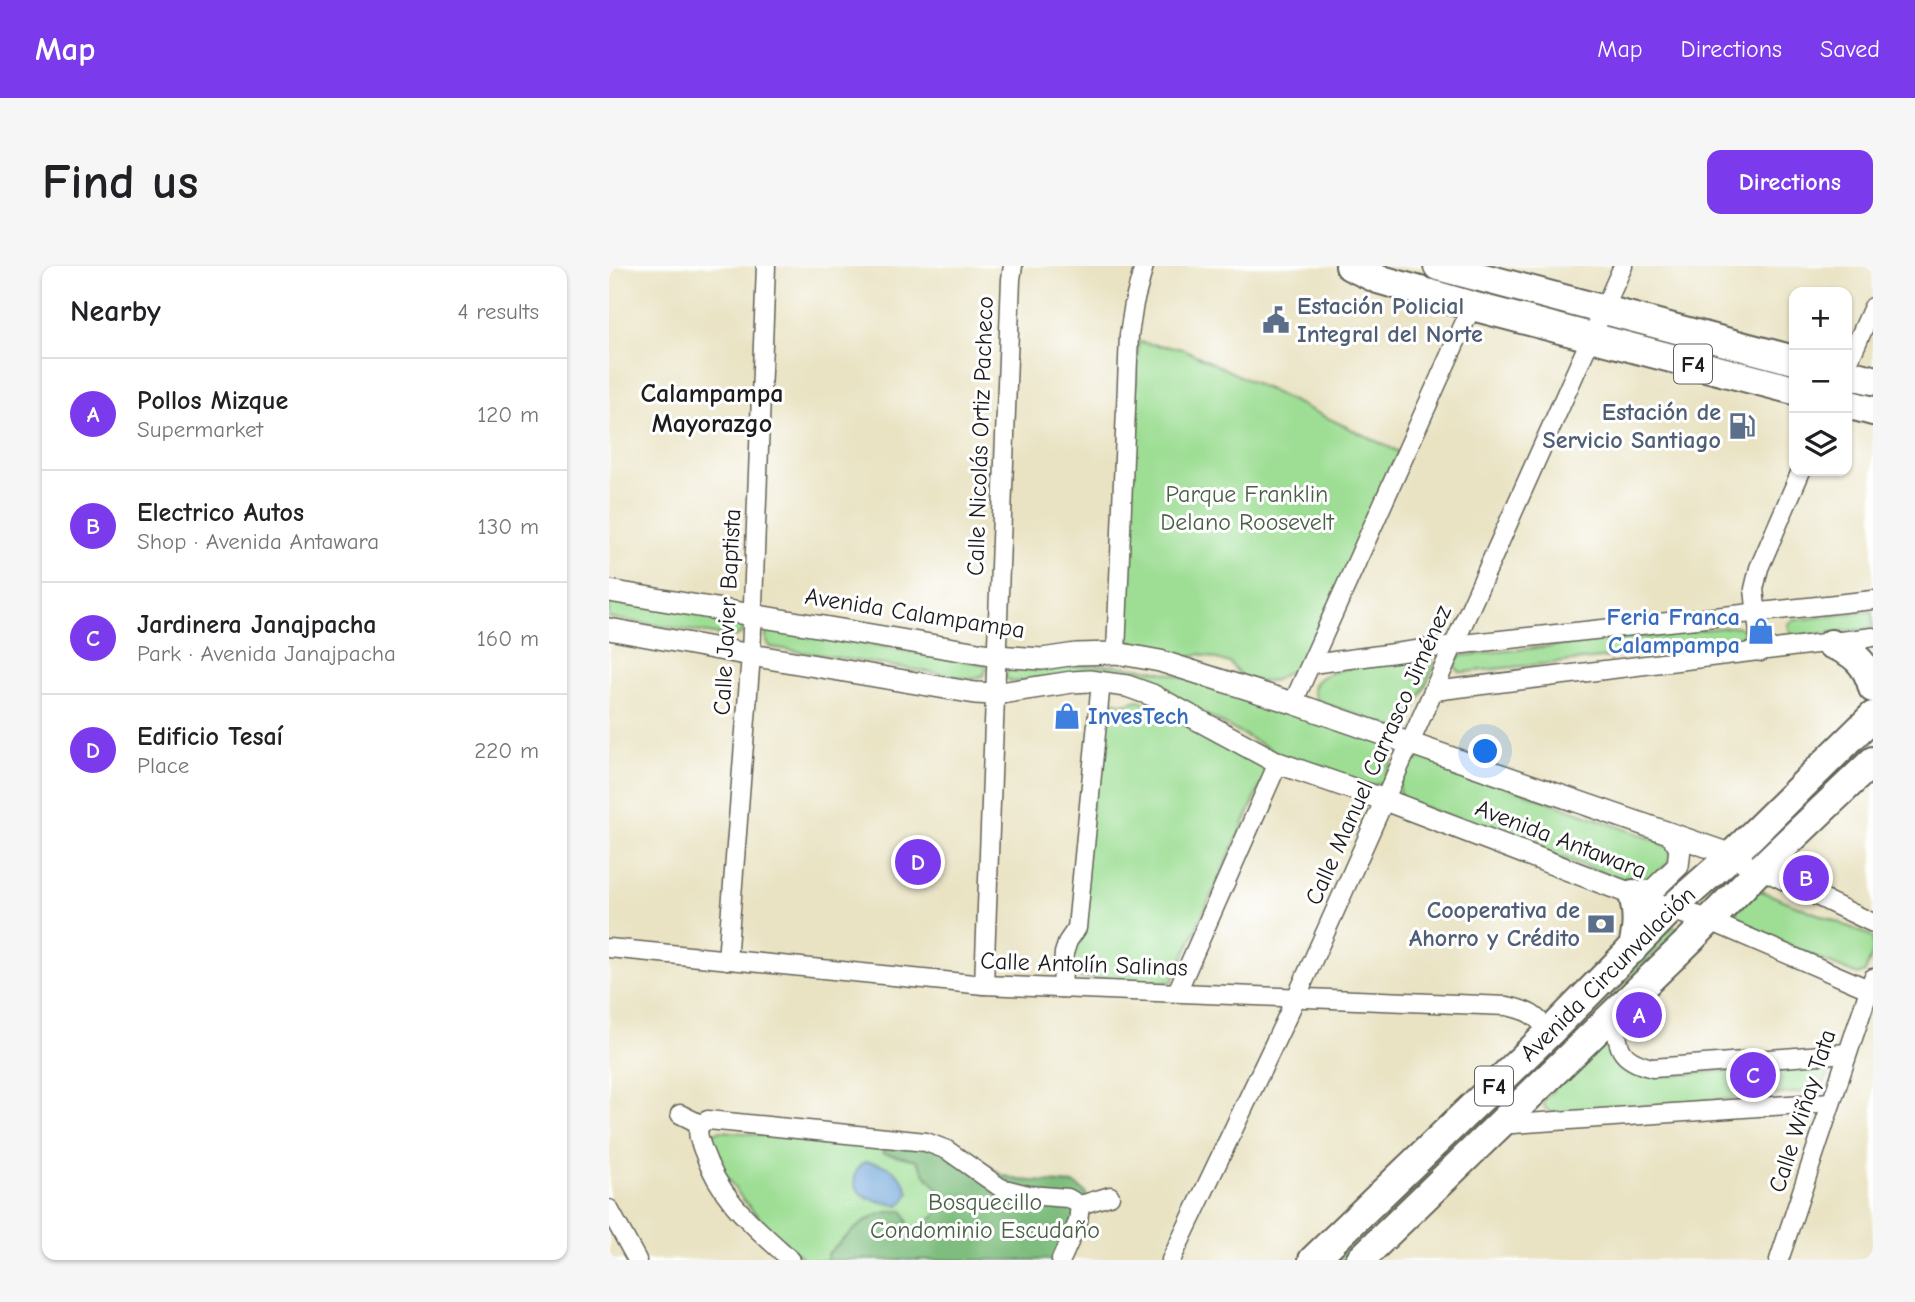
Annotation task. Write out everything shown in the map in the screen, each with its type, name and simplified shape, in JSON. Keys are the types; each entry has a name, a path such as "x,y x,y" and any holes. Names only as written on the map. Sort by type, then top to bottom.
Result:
{"highway":[{"name":"F4","path":"1350,266 1378,279 1472,306 1789,389"},
{"name":"F4","path":"1438,266 1490,273 1603,311 1789,359"},
{"path":"1852,375 1873,380"},
{"path":"1852,405 1873,411"},
{"path":"1831,643 1860,660 1870,675 1873,688"},
{"path":"1869,721 1873,696"},
{"name":"Avenida Circunvalación","path":"1313,1260 1550,1032 1671,909 1732,855 1869,721"},
{"name":"Avenida Circunvalación","path":"1360,1260 1873,761"},
{"path":"1632,950 1638,918 1633,894"}],"street":[{"name":"Calle Javier Baptista","path":"727,960 751,655 766,266"},
{"name":"Calle Nicolás Ortiz Pacheco","path":"984,985 1013,266"},
{"path":"1116,653 1129,335 1144,266"},
{"name":"Calle Manuel Carrasco Jiménez","path":"1171,1260 1296,998 1623,266"},
{"path":"1293,703 1472,306"},
{"path":"1852,354 1873,307"},
{"path":"1761,652 1754,589 1759,568 1799,476"},
{"name":"Avenida Calampampa","path":"609,590 996,656 1042,659 1076,654 1116,653 1160,661 1410,744"},
{"path":"1312,664 1454,645 1873,600"},
{"path":"609,629 975,693 995,694 1072,682 1101,682 1127,686 1152,695 1278,762 1385,800"},
{"path":"1434,691 1873,637"},
{"path":"1062,988 1067,941 1077,928 1101,682"},
{"name":"Avenida Antawara","path":"1410,744 1732,855 1873,923"},
{"path":"1177,992 1278,762"},
{"name":"Avenida Antawara","path":"1385,800 1671,909 1708,920 1872,986"},
{"path":"1633,894 1653,890 1678,866 1680,848 1671,834"},
{"name":"Calle Antolín Salinas","path":"609,948 984,985 1507,1006 1537,1017 1550,1032"},
{"name":"Calle Wiñay Tata","path":"1779,1260 1847,1053 1872,986"},
{"path":"1616,1011 1618,1037 1623,1054 1631,1061 1653,1068 1847,1053"},
{"path":"1499,1125 1831,1102"},
{"path":"680,1114 700,1124"},
{"path":"791,1260 751,1224 723,1193 699,1140 700,1124 708,1120 926,1142 947,1150 1000,1188 1028,1195 1068,1198 1080,1205 1110,1196"},
{"path":"1061,1260 1078,1222 1080,1205"},
{"path":"609,1209 637,1260"}],"green space":[{"name":"Parque Franklin Delano Roosevelt","path":"1138,342 1183,349 1399,452 1311,646 1292,670 1275,680 1259,682 1243,678 1230,663 1200,654 1183,659 1139,646 1130,640 1126,631"},
{"path":"609,597 745,622 744,628 740,634 733,637 609,618"},
{"path":"1873,611 1873,628 1799,636 1790,633 1788,624 1795,620"},
{"path":"1737,626 1742,629 1743,634 1737,644 1465,672 1460,672 1455,667 1460,656"},
{"path":"771,627 987,667 984,675 974,679 771,647 766,637"},
{"path":"1431,660 1435,664 1408,724 1398,729 1317,701 1314,693 1317,681 1338,671 1353,667"},
{"path":"1111,665 1175,675 1387,744 1391,748 1391,763 1382,783 1366,787 1283,756 1146,682 1117,674 1092,673 1013,682 1005,675 1008,670 1014,668 1043,670"},
{"path":"1107,700 1124,704 1139,700 1185,720 1191,729 1200,735 1269,768 1172,982 1081,978 1072,974 1068,968"},
{"path":"1873,730 1873,743 1757,858 1747,853"},
{"path":"1423,756 1658,841 1671,849 1668,863 1642,887 1404,800 1399,791 1401,780 1410,765"},
{"path":"1756,891 1869,935 1873,938 1873,953 1865,972 1858,975 1727,920"},
{"path":"1673,926 1680,928 1347,1260 1332,1260"},
{"path":"1607,1037 1625,1066 1643,1076 1670,1076 1817,1061 1829,1066 1829,1074 1820,1088 1804,1092 1566,1113 1547,1110 1543,1100"},
{"path":"716,1132 925,1151 1046,1260 805,1260 748,1206 725,1174 709,1138"},
{"name":"Bosquecillo Condominio Escudaño","path":"938,1140 956,1145 971,1158 983,1162 1002,1175 1019,1180 1075,1184 1086,1193 1086,1209 1057,1260 827,1260 827,1254 870,1218 891,1211 903,1211 910,1228 920,1230 938,1212 942,1193 927,1177 917,1160 883,1153 879,1141"}],"water":[{"path":"864,1162 886,1166 898,1174 909,1193 904,1201 898,1206 864,1196 855,1184 855,1174"}],"place":[{"name":"Estación Policial Integral del Norte","path":"1276,320"},
{"name":"Estación de Servicio Santiago","path":"1742,426"},
{"name":"Feria Franca Calampampa","path":"1761,631"},
{"name":"InvesTech","path":"1067,716"},
{"name":"Edificio Tesaí","path":"918,862"},
{"name":"Electrico Autos","path":"1806,878"},
{"name":"Cooperativa de Ahorro y Crédito","path":"1601,924"},
{"name":"Pollos Mizque","path":"1639,1015"},
{"name":"Jardinera Janajpacha","path":"1753,1075"}],"district":[{"name":"Calampampa Mayorazgo","path":"712,408"}]}
